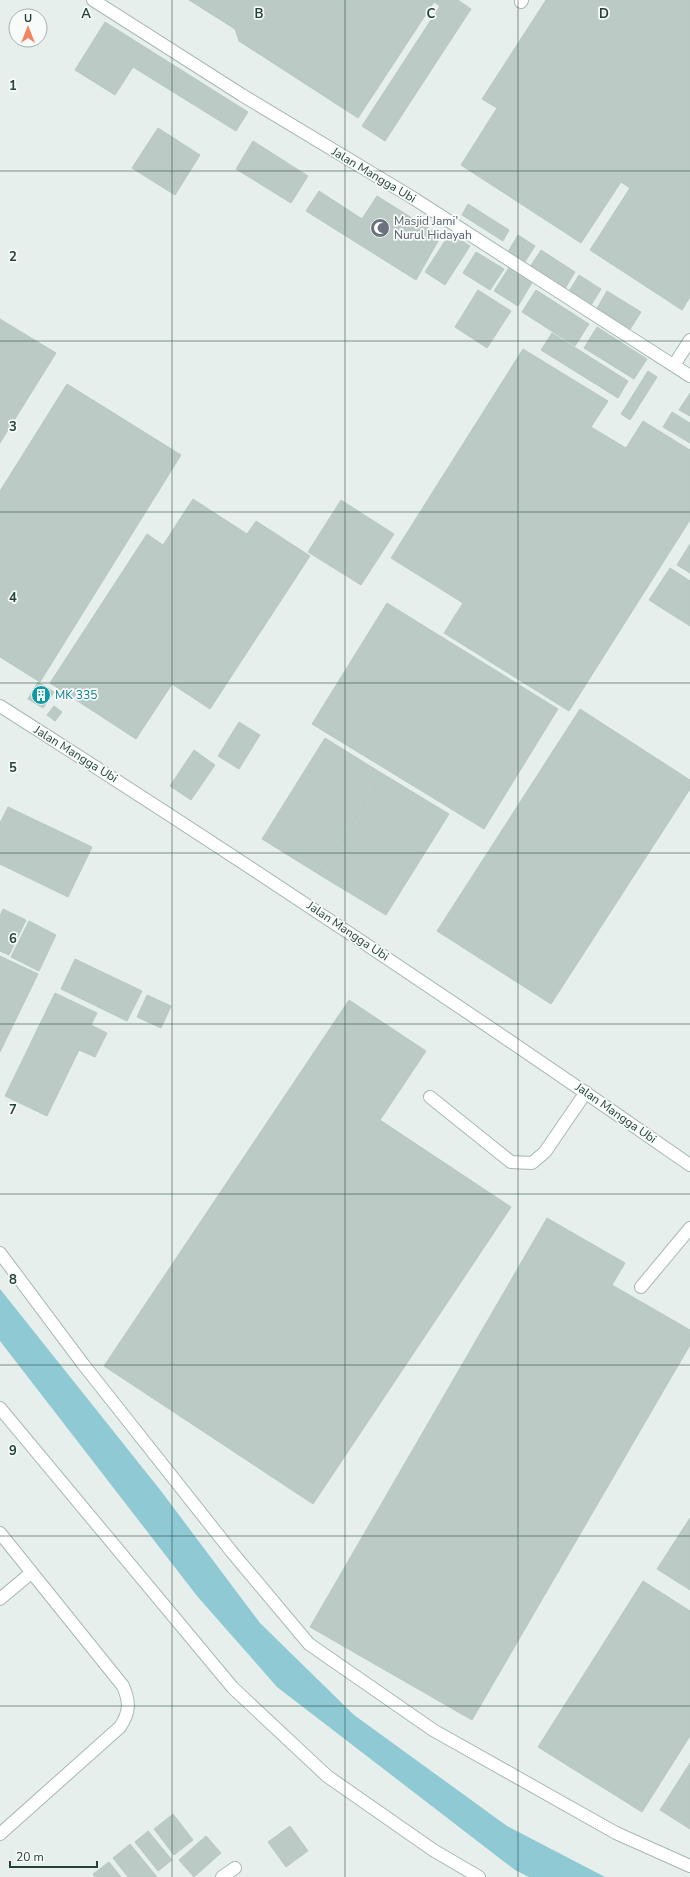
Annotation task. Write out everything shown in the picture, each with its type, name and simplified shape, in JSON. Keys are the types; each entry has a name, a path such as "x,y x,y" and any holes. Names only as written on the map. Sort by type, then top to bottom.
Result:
{"street":[{"name":"Jalan Mangga Ubi","path":"93,0 242,95 413,198 690,376"},
{"path":"674,365 690,340"},
{"name":"Jalan Mangga Ubi","path":"0,706 146,798 357,937 586,1092 690,1165"},
{"path":"430,1098 511,1162 532,1164 545,1152 586,1092"},
{"path":"641,1287 690,1228"},
{"path":"0,1253 123,1414 231,1551 309,1644 433,1730 616,1833 690,1866"},
{"path":"0,1408 233,1688 326,1776 433,1850 479,1877"},
{"path":"0,1534 123,1686 127,1695 129,1706 126,1718 120,1727 0,1834"},
{"path":"0,1599 31,1573"},
{"path":"222,1877 235,1868"}],"water":[{"path":"0,1289 161,1491 260,1623 354,1715 507,1826 605,1877 529,1877 515,1870 277,1687 197,1596 0,1341"}],"building":[{"path":"189,0 458,0 471,9 385,141 362,126 440,6 434,2 358,118 239,41 235,29"},
{"path":"546,0 690,0 690,297 682,310 590,250 630,188 621,182 581,243 461,165 497,108 482,99"},
{"path":"105,22 248,112 236,131 133,67 115,95 75,70"},
{"path":"158,128 200,155 175,195 132,168"},
{"path":"253,141 308,176 291,203 236,169"},
{"name":"Masjid Jami' Nurul Hidayah","path":"319,191 362,219 377,196 441,236 416,280 306,211"},
{"path":"468,204 509,230 503,241 462,215"},
{"path":"450,233 470,246 445,285 425,272"},
{"path":"518,235 535,246 523,265 506,255"},
{"path":"541,250 575,272 563,292 528,270"},
{"path":"476,252 504,269 490,290 463,273"},
{"path":"510,266 533,281 518,306 494,291"},
{"path":"579,275 601,289 588,310 566,296"},
{"path":"478,290 511,311 487,348 455,327"},
{"path":"536,290 589,324 575,346 522,312"},
{"path":"607,291 641,312 629,331 596,310"},
{"path":"0,319 56,353 0,443"},
{"path":"597,327 647,359 634,379 584,348"},
{"path":"552,333 628,381 618,398 541,350"},
{"path":"523,349 608,401 591,427 626,448 643,421 690,450 690,520 569,711 444,633 463,603 391,558"},
{"path":"648,371 657,377 630,420 621,414"},
{"path":"67,384 181,455 40,682 0,657 0,491"},
{"path":"690,393 690,416 679,410"},
{"path":"672,412 690,423 690,443 663,427"},
{"path":"193,499 247,534 256,521 310,556 210,709 172,684 136,739 50,683 147,534 163,545"},
{"path":"341,500 394,534 361,585 308,552"},
{"path":"690,544 690,573 677,565"},
{"path":"670,568 690,581 690,626 649,600"},
{"path":"387,603 558,709 484,829 312,724"},
{"name":"MK 335","path":"38,682 54,692 43,708 28,699"},
{"path":"54,706 62,712 55,721 47,715"},
{"path":"580,709 690,780 690,789 551,1004 437,931"},
{"path":"239,722 260,735 239,769 218,756"},
{"path":"325,738 383,774 320,875 262,839"},
{"path":"194,750 215,765 191,800 170,786"},
{"path":"383,774 449,814 386,915 320,875"},
{"path":"8,807 92,847 68,897 0,864 0,823"},
{"path":"3,909 26,920 9,955 0,951 0,916"},
{"path":"29,921 56,935 39,971 11,957"},
{"path":"0,956 38,974 0,1052"},
{"path":"75,959 142,991 127,1021 61,989"},
{"path":"55,993 97,1013 91,1025 107,1033 95,1057 79,1050 47,1116 5,1096"},
{"path":"147,995 171,1006 161,1028 137,1017"},
{"path":"349,1000 426,1051 380,1120 511,1207 313,1504 104,1366"},
{"path":"547,1218 625,1263 612,1285 690,1330 690,1345 472,1720 310,1627"},
{"path":"690,1518 690,1590 657,1569"},
{"path":"643,1581 690,1611 690,1736 642,1812 538,1747"},
{"path":"690,1763 690,1829 660,1810"},
{"path":"173,1814 193,1840 174,1855 154,1829"},
{"path":"290,1826 308,1851 286,1867 268,1842"},
{"path":"148,1831 172,1860 158,1871 135,1842"},
{"path":"206,1836 221,1853 194,1877 179,1860"},
{"path":"130,1844 157,1877 128,1877 113,1858"},
{"path":"109,1862 121,1877 95,1877 93,1874"}],"place":[{"name":"Masjid Jami' Nurul Hidayah","path":"380,228"},
{"name":"MK 335","path":"41,695"}]}
